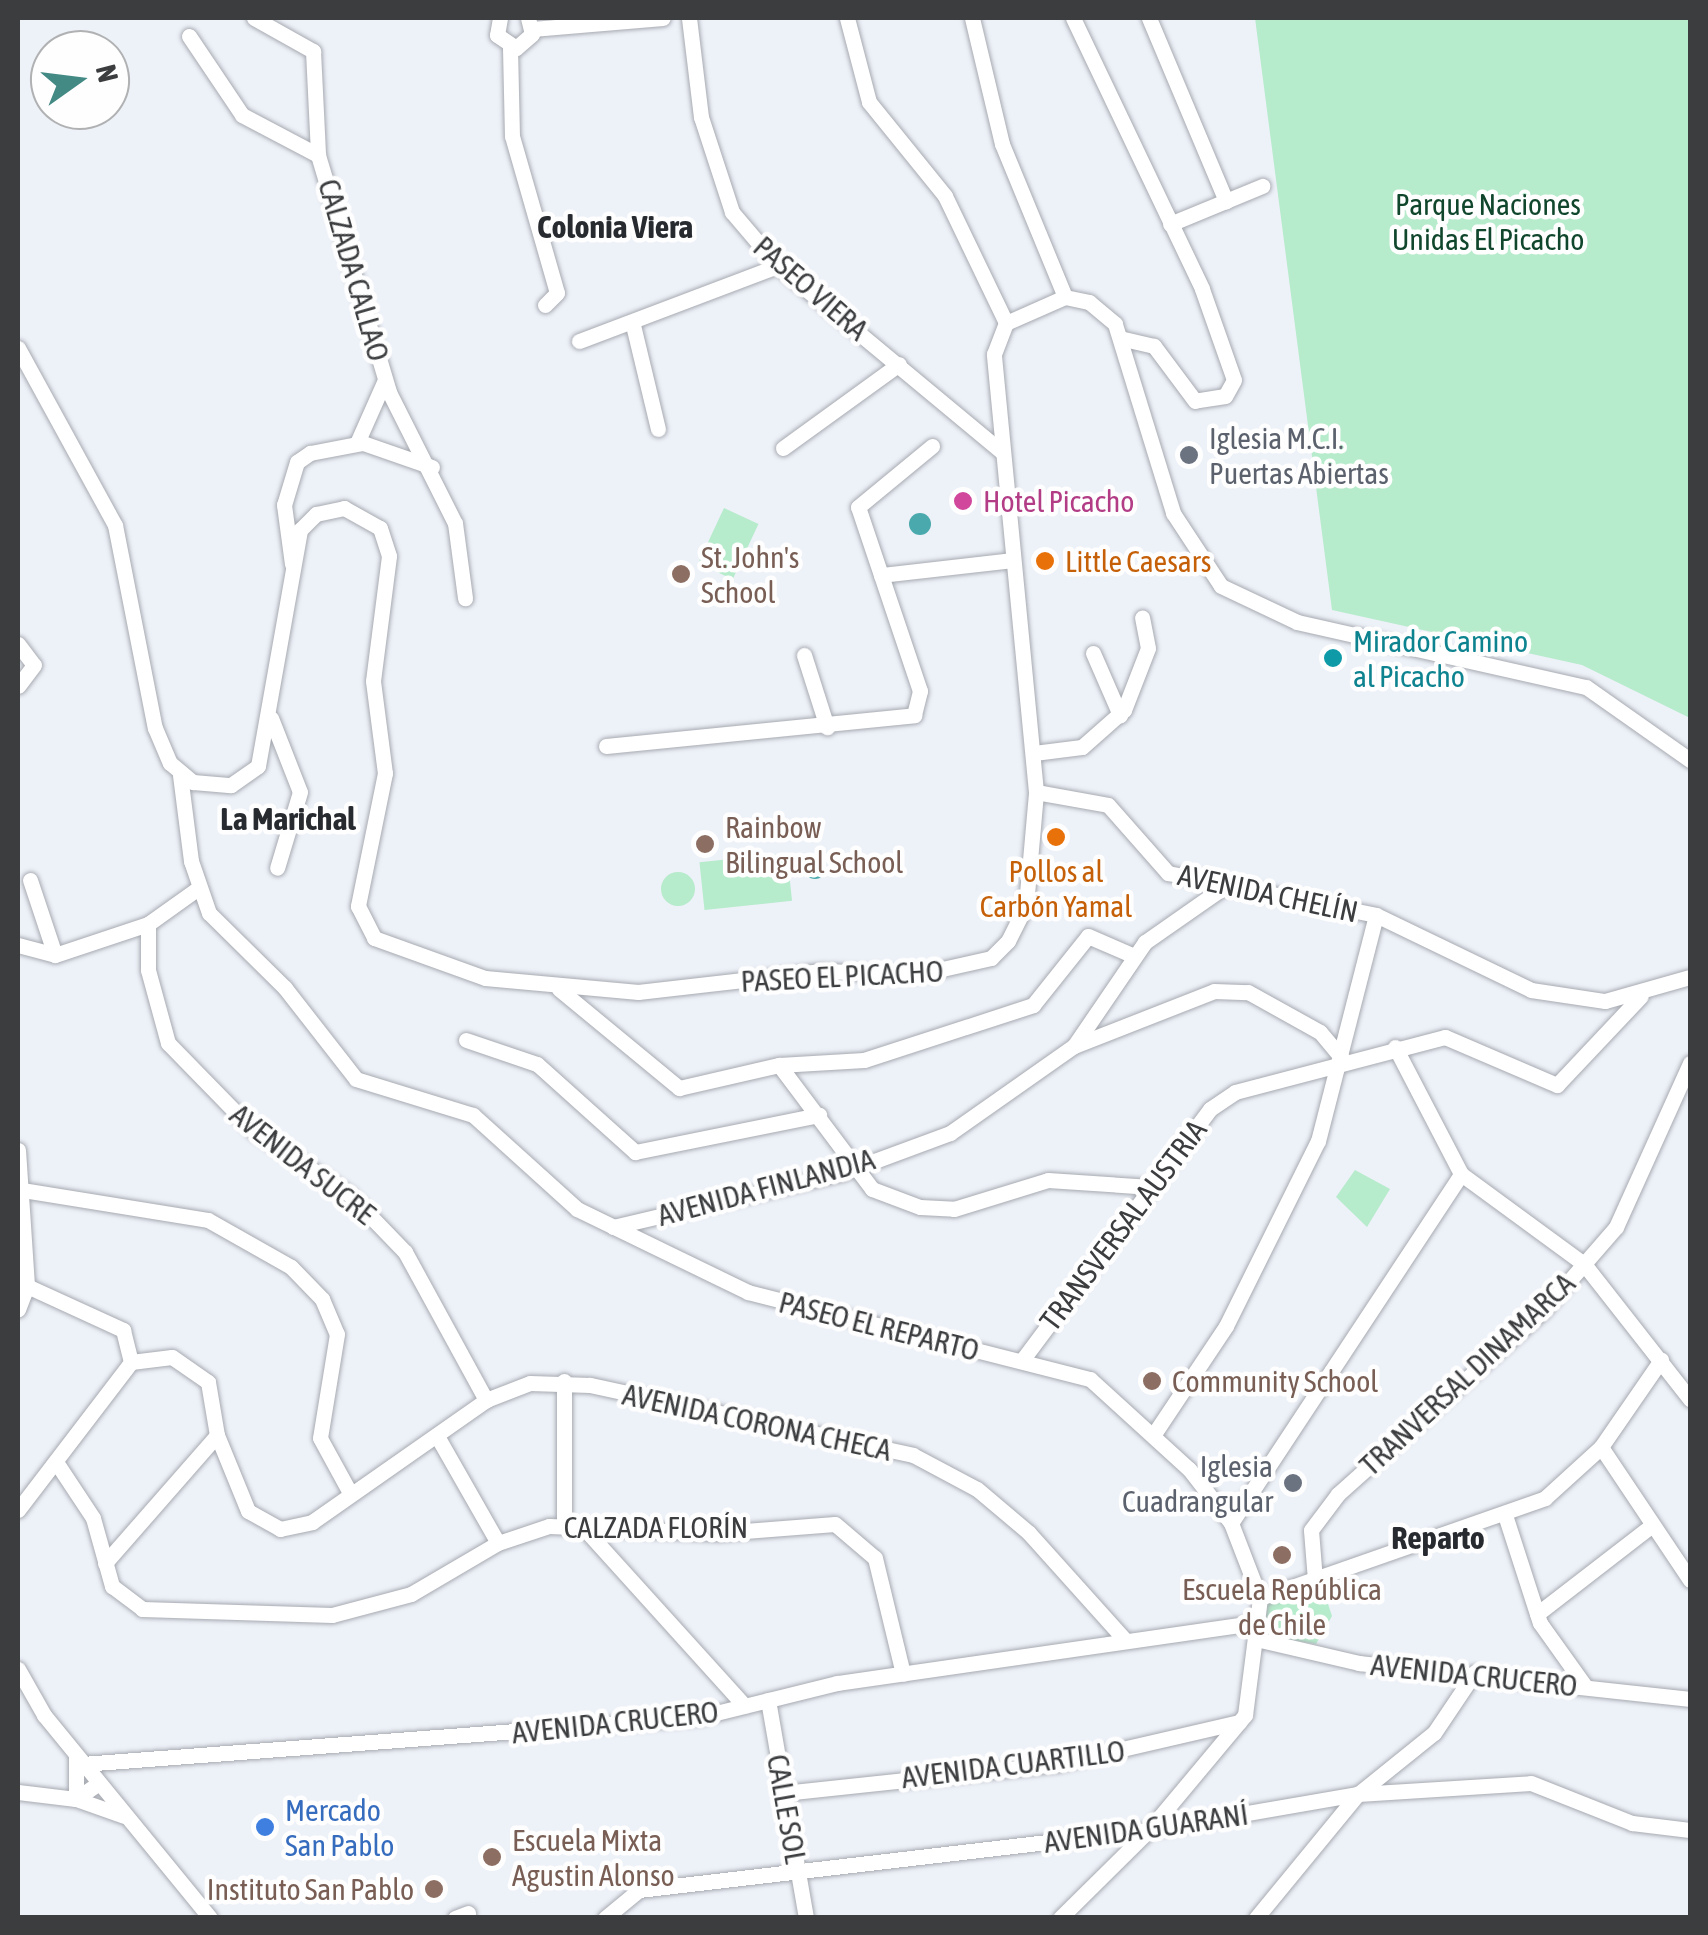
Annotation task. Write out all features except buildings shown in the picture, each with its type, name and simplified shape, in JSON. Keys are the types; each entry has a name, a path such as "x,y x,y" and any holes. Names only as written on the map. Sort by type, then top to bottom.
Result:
{"street":[{"name":"CALZADA CALLAO","path":"254,18 310,45 318,155 384,378 358,443"},
{"path":"500,18 497,36 510,48 512,136 558,292 545,305"},
{"path":"510,48 526,44 530,23 663,18"},
{"name":"PASEO VIERA","path":"689,18 716,182 778,266 1002,450"},
{"path":"847,18 870,102 946,196 1006,323 1066,297 1102,311 1123,339 1173,513 1221,586 1296,622 1586,686 1690,760"},
{"path":"972,18 1002,144 1066,297"},
{"path":"1073,18 1170,224 1234,380 1225,396 1195,400 1154,346 1123,339"},
{"path":"1148,18 1226,201"},
{"path":"188,36 242,114 318,155"},
{"path":"1170,224 1262,186"},
{"path":"579,342 633,325 778,266"},
{"name":"PASEO EL PICACHO","path":"180,775 207,786 240,781 258,766 272,718 300,530 329,510 372,518 388,546 373,681 385,772 358,888 363,922 404,953 559,989 920,974 991,958 1026,904 1036,792 994,354 1006,323"},
{"path":"633,325 658,428"},
{"path":"18,348 115,524 155,728 180,775 196,889 148,924 55,955 18,945"},
{"path":"783,448 899,364"},
{"path":"384,378 432,468 455,522 465,598"},
{"path":"292,564 283,516 297,462 324,446 358,443 432,468"},
{"path":"606,746 827,726 920,707 858,507 932,446"},
{"path":"881,575 1012,560"},
{"path":"1034,753 1082,747 1120,715 1148,648 1142,618"},
{"path":"18,644 34,665 18,686"},
{"path":"1094,653 1120,715"},
{"path":"804,655 827,726"},
{"path":"272,718 300,792 277,868"},
{"name":"AVENIDA CHELÍN","path":"1036,792 1108,805 1168,874 1221,889 1376,915 1530,990 1605,1001 1640,996 1690,978"},
{"path":"30,880 55,955"},
{"name":"PASEO EL REPARTO","path":"196,889 356,1079 473,1115 544,1184 613,1227 818,1316 1023,1359 1090,1378 1154,1434 1232,1523 1260,1598 1260,1640 1240,1722 1149,1830 1060,1918"},
{"path":"1074,1046 1134,956 1221,889"},
{"path":"1154,1434 1272,1238 1343,1059 1376,915"},
{"name":"AVENIDA SUCRE","path":"148,924 148,970 168,1043 255,1132 349,1194 406,1252 486,1400"},
{"path":"559,989 670,1087 779,1065 864,1060 1033,1005 1088,936 1134,956"},
{"name":"AVENIDA FINLANDIA","path":"613,1227 854,1165 970,1123 1074,1046 1238,989 1320,1032 1343,1059"},
{"path":"1343,1059 1458,1038 1557,1085 1640,996"},
{"path":"466,1040 538,1064 635,1152 819,1116"},
{"path":"1395,1047 1461,1174 1584,1264 1690,1399"},
{"name":"TRANSVERSAL AUSTRIA","path":"1023,1359 1210,1110 1235,1092 1343,1059"},
{"name":"TRANVERSAL DINAMARCA","path":"1315,1580 1312,1530 1338,1494 1584,1264 1616,1227 1690,1062"},
{"path":"779,1065 872,1189 938,1209 1048,1180 1151,1187"},
{"path":"18,1150 27,1286 18,1310"},
{"path":"1232,1523 1461,1174"},
{"path":"23,1190 208,1220 291,1267 322,1299 337,1334 320,1438 350,1492"},
{"path":"18,1510 131,1362 124,1330 27,1286"},
{"name":"AVENIDA CORONA CHECA","path":"131,1362 151,1354 190,1365 208,1382 217,1435 248,1512 263,1524 312,1522 486,1400 564,1382 913,1455 977,1489 1029,1533 1124,1640"},
{"path":"1260,1598 1506,1518 1544,1498 1601,1447 1661,1360"},
{"path":"564,1382 564,1524"},
{"path":"105,1563 217,1435"},
{"path":"437,1436 498,1543"},
{"path":"1601,1447 1690,1580"},
{"name":"CALZADA FLORÍN","path":"56,1462 93,1518 105,1563 123,1602 142,1609 300,1620 411,1594 498,1543 564,1524 719,1533 817,1521 847,1529 875,1558 903,1674"},
{"path":"1506,1518 1537,1614 1585,1686"},
{"path":"1537,1614 1652,1524"},
{"path":"583,1527 745,1706"},
{"name":"AVENIDA CRUCERO","path":"80,1760 450,1739 745,1706 903,1674 1260,1622"},
{"name":"AVENIDA CRUCERO","path":"1260,1640 1359,1663 1474,1672 1690,1699"},
{"path":"18,1669 80,1760 210,1918"},
{"path":"1256,1918 1358,1794 1434,1733 1474,1672"},
{"name":"CALLE SOL","path":"768,1700 806,1918"},
{"name":"AVENIDA CUARTILLO","path":"784,1793 1057,1764 1240,1722"},
{"path":"76,1799 80,1760"},
{"path":"76,1799 99,1783"},
{"name":"AVENIDA GUARANÍ","path":"606,1918 639,1890 1149,1830 1358,1794 1530,1783 1632,1823 1690,1830"},
{"path":"18,1792 76,1799 124,1816"}],"green space":[{"name":"Parque Naciones Unidas El Picacho","path":"1255,18 1690,18 1690,718 1582,665 1332,610"},
{"path":"724,508 758,524 733,579 698,563"},
{"path":"787,853 792,901 704,910 699,862"},
{"path":"678,872 690,877 695,889 690,901 678,906 666,901 661,889 666,877"},
{"path":"1355,1170 1390,1189 1367,1227 1336,1197"},
{"path":"1322,1586 1332,1616 1316,1644 1267,1636 1266,1601"}],"water":[{"path":"920,513 928,516 928,532 920,535 912,532 909,524 912,516"},
{"path":"815,857 823,860 823,876 815,879 807,876 804,868 807,860"}],"place":[{"name":"Iglesia M.C.I. Puertas Abiertas","path":"1189,455"},
{"name":"Hotel Picacho","path":"963,501"},
{"name":"Little Caesars","path":"1045,561"},
{"name":"St. John's School","path":"681,574"},
{"name":"Mirador Camino al Picacho","path":"1333,658"},
{"name":"Pollos al Carbón Yamal","path":"1056,837"},
{"name":"Rainbow Bilingual School","path":"705,844"},
{"name":"Community School","path":"1152,1381"},
{"name":"Iglesia Cuadrangular","path":"1293,1483"},
{"name":"Escuela República de Chile","path":"1282,1555"},
{"name":"Mercado San Pablo","path":"265,1827"},
{"name":"Escuela Mixta Agustin Alonso","path":"492,1857"},
{"name":"Instituto San Pablo","path":"434,1889"}],"district":[{"name":"Colonia Viera","path":"615,227"},
{"name":"La Marichal","path":"288,819"},
{"name":"Reparto","path":"1438,1538"}]}
